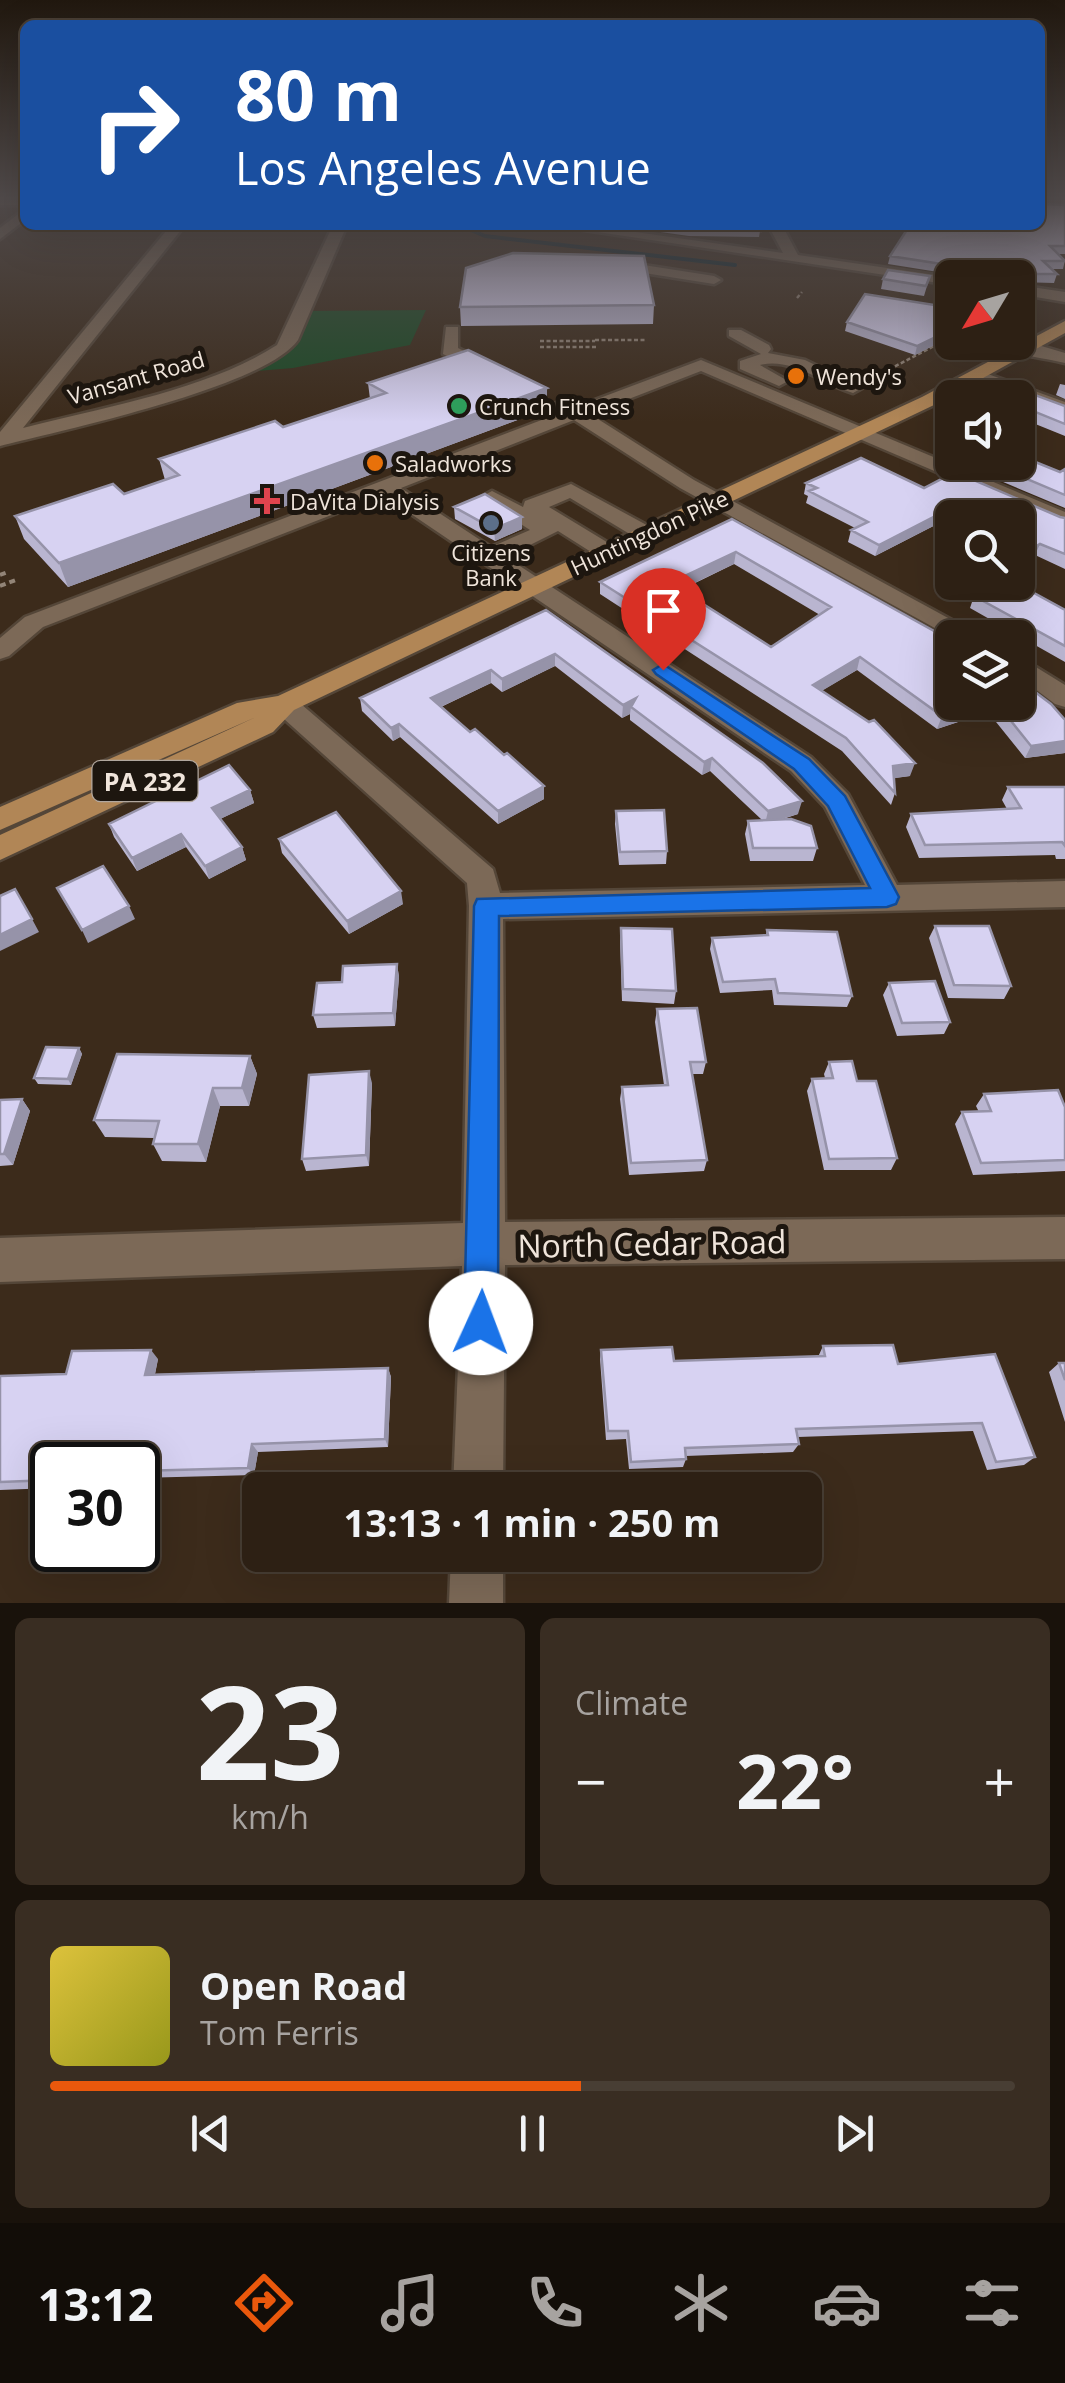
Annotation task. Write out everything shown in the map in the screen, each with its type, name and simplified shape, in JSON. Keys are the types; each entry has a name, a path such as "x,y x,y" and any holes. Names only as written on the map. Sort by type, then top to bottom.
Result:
{"main road":[{"name":"Huntingdon Pike","path":"1035,343 1058,330"},
{"name":"Huntingdon Pike","path":"0,819 247,709 284,704 860,434 1005,360"},
{"name":"Huntingdon Pike","path":"0,848 263,726 284,704"}],"street":[{"path":"3,439 140,272"},
{"name":"Vansant Road","path":"3,439 232,373 282,350 320,272"},
{"path":"671,272 714,280"},
{"path":"867,292 879,272"},
{"path":"883,272 935,282"},
{"path":"1035,293 1065,297"},
{"path":"452,330 449,350 513,382"},
{"path":"735,333 764,349"},
{"path":"1035,351 1065,358"},
{"path":"804,393 746,365 762,357 776,357 853,388"},
{"path":"0,651 34,622 701,364 1065,520"},
{"path":"977,376 1065,408"},
{"path":"545,398 716,500 940,620"},
{"path":"382,485 801,764 837,801 887,897"},
{"path":"608,552 533,506 571,490 646,534"},
{"path":"489,556 546,531 492,498"},
{"path":"1035,676 1065,698"},
{"path":"284,704 482,878 486,906 484,1244 478,1472"},
{"path":"486,906 1065,894"},
{"name":"North Cedar Road","path":"0,1260 484,1244 1065,1238"},
{"path":"476,1603 477,1572"}],"path":[{"path":"797,298 802,292"},
{"path":"540,344 645,340"},
{"path":"878,371 884,372 935,343"},
{"path":"0,575 8,572"},
{"path":"0,586 16,580"}],"green space":[{"path":"426,310 410,345 293,368 232,373 282,350 302,311"}],"building":[{"path":"465,272 647,272 654,305 460,307"},
{"path":"887,272 930,276 926,286 883,279"},
{"path":"865,294 934,305 935,337 917,346 847,322"},
{"path":"468,350 547,388 59,563 15,516 113,484 124,494 179,475 159,459 275,421 283,427 386,393 368,383"},
{"path":"1035,395 1065,406 1065,424 1035,412"},
{"path":"861,458 924,488 940,480 974,480 1020,500 935,500 935,516 879,545 851,530 868,522 809,491 817,488 806,483"},
{"path":"1035,462 1060,472 1065,469 1065,495 1030,480 1035,480"},
{"path":"485,494 522,517 494,529 454,507"},
{"path":"1035,506 1065,518 1065,554 1040,544 1035,547"},
{"path":"732,519 935,632 935,711 860,657 813,685 869,722 874,720 915,763 893,766 895,793 846,738 600,582","holes":["736,552 831,607 771,647 670,583"]},
{"path":"1035,594 1065,610 1065,646 1035,630 1035,620 1018,620 981,600 1035,600"},
{"path":"546,610 763,763 802,801 768,811 712,758 704,762 631,707 636,698 623,705 555,654 502,679 491,670 431,698 470,732 475,729 504,755 507,753 544,786 498,811 399,724 391,728 360,698"},
{"path":"1035,692 1065,720 1065,741 1031,746 1010,720 1035,720"},
{"path":"229,765 250,790 212,808 242,847 205,866 181,834 132,858 109,824"},
{"path":"1008,787 1065,787 1065,846 1062,842 925,845 911,814 1021,808"},
{"path":"664,810 667,851 620,852 616,811"},
{"path":"336,812 401,891 347,921 279,839"},
{"path":"791,819 811,826 817,848 753,848 748,821"},
{"path":"103,866 129,906 82,930 57,888"},
{"path":"15,889 32,919 0,935 0,896"},
{"path":"935,926 989,926 1011,986 954,985"},
{"path":"621,928 672,929 676,991 623,989"},
{"path":"767,930 837,932 852,996 778,993 775,979 723,982 712,938 768,935"},
{"path":"397,964 393,1013 313,1015 317,983 342,982 343,966"},
{"path":"935,981 950,1022 902,1023 889,983"},
{"path":"697,1008 706,1062 690,1062 707,1160 631,1163 622,1087 668,1085 657,1009"},
{"path":"46,1047 79,1048 68,1079 34,1078"},
{"path":"117,1054 250,1056 242,1088 213,1088 198,1144 153,1144 159,1121 94,1120"},
{"path":"852,1061 857,1081 876,1081 897,1158 829,1159 812,1079 833,1078 829,1062"},
{"path":"369,1071 366,1155 302,1159 309,1075"},
{"path":"1058,1090 1065,1107 1065,1160 981,1163 962,1112 991,1111 984,1094"},
{"path":"22,1099 4,1154 0,1154 0,1100"},
{"path":"893,1345 898,1364 995,1354 1035,1457 996,1462 982,1423 796,1429 799,1444 685,1448 686,1459 631,1462 628,1431 608,1431 601,1350 672,1347 674,1361 825,1356 823,1346"},
{"path":"151,1350 145,1375 388,1368 385,1439 252,1444 248,1468 160,1470 160,1442 30,1442 30,1481 0,1482 0,1376 66,1374 72,1351"}],"place":[{"name":"Wendy's","path":"796,376"},
{"name":"Crunch Fitness","path":"459,406"},
{"name":"Saladworks","path":"375,463"},
{"name":"DaVita Dialysis","path":"267,501"},
{"name":"Citizens Bank","path":"491,523"}],"route":[{"path":"481,1323 486,906 887,897 837,801 801,764 663,670"}]}
